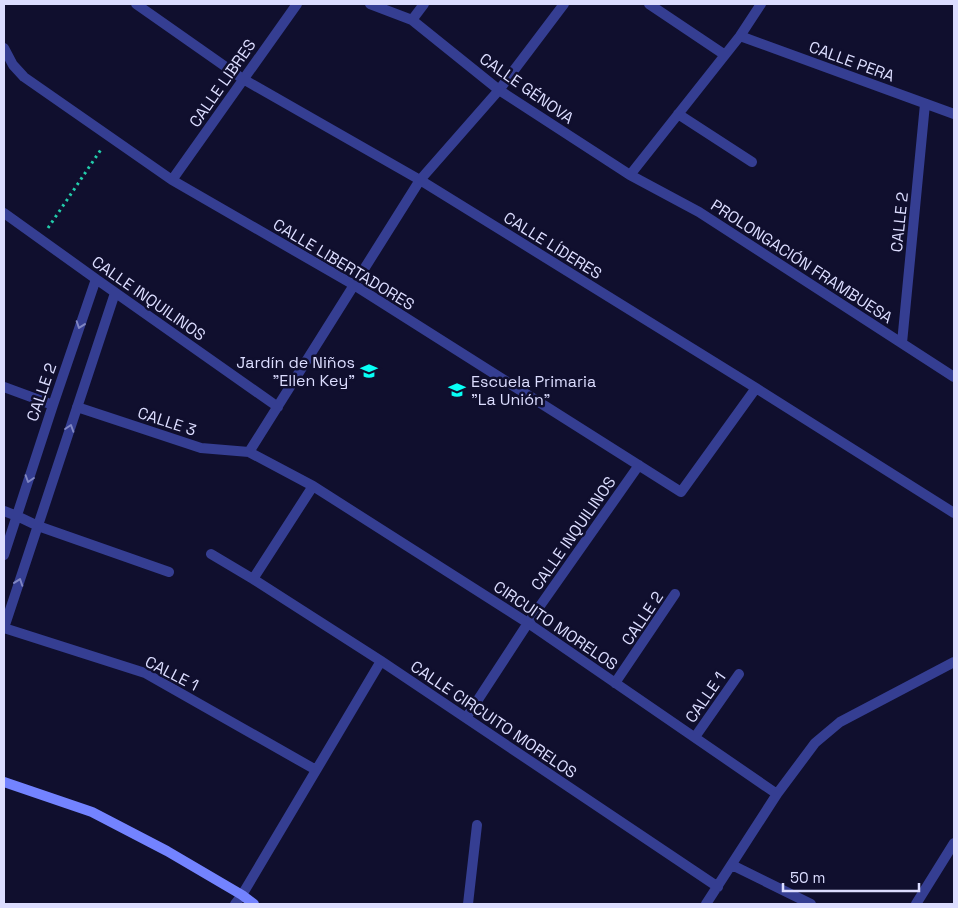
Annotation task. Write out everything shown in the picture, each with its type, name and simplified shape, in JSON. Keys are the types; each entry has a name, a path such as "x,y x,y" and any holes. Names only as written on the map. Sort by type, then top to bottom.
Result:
{"main road":[{"path":"4,782 92,812 167,851 254,904"}],"street":[{"name":"CALLE LÍDERES","path":"136,4 243,79 420,180 954,513"},
{"name":"CALLE LIBRES","path":"172,180 297,4"},
{"name":"CALLE GÉNOVA","path":"370,4 412,20 499,90 630,175"},
{"path":"412,20 424,4"},
{"path":"249,452 420,180 499,90 564,4"},
{"path":"649,4 725,55"},
{"path":"630,175 740,36 761,4"},
{"name":"CALLE PERA","path":"740,36 954,114"},
{"name":"CALLE LIBERTADORES","path":"4,48 13,65 24,77 172,180 354,285 682,492 756,388"},
{"name":"CALLE 2","path":"902,343 925,104"},
{"path":"678,114 752,162"},
{"name":"PROLONGACIÓN FRAMBUESA","path":"630,175 699,212 954,377"},
{"name":"CALLE INQUILINOS","path":"4,212 278,407"},
{"name":"CALLE 2","path":"4,555 96,279"},
{"path":"4,628 115,292"},
{"path":"4,387 53,405"},
{"name":"CALLE 3","path":"77,407 202,448 249,452"},
{"name":"CIRCUITO MORELOS","path":"249,452 313,486 528,623 778,794"},
{"name":"CALLE INQUILINOS","path":"466,718 528,623 639,465"},
{"path":"253,579 313,486"},
{"path":"4,511 38,526 169,572"},
{"name":"CALLE CIRCUITO MORELOS","path":"211,554 381,661 718,886"},
{"name":"CALLE 2","path":"616,682 676,594"},
{"name":"CALLE 1","path":"4,628 146,673 316,770"},
{"path":"235,904 381,661"},
{"path":"706,904 778,794 815,743 840,722 954,662"},
{"name":"CALLE 1","path":"695,737 740,674"},
{"path":"468,904 477,825"},
{"path":"916,904 954,843"},
{"path":"732,865 811,904"}],"path":[{"path":"40,238 110,136"}],"place":[{"name":"Jardín de Niños \"Ellen Key\"","path":"369,371"},
{"name":"Escuela Primaria \"La Unión\"","path":"457,390"}]}
